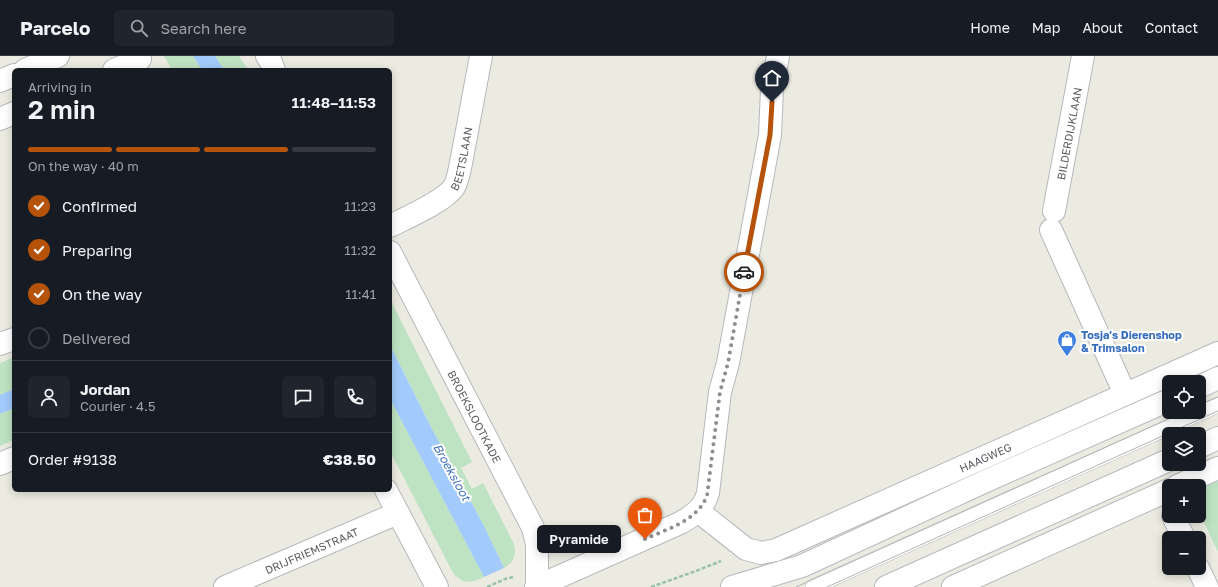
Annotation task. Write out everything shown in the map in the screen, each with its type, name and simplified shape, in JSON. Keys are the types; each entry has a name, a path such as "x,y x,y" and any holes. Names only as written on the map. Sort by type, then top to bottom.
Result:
{"street":[{"path":"30,68 58,56"},
{"path":"267,56 273,68"},
{"name":"BEETSLAAN","path":"392,225 443,198 453,188 457,181 481,56"},
{"path":"536,587 669,529 688,519 698,511 704,503 708,493 720,392 728,363 770,135 772,89 778,56"},
{"name":"BILDERDIJKLAAN","path":"1083,56 1052,221 1125,394"},
{"path":"121,68 141,62"},
{"path":"0,81 12,76"},
{"path":"0,119 12,114"},
{"name":"BROEKSLOOTKADE","path":"392,256 484,432 534,532 538,558 536,587"},
{"path":"0,344 12,339"},
{"name":"HAAGWEG","path":"751,551 765,553 776,550 1218,353"},
{"path":"1206,384 1218,378"},
{"path":"732,587 802,566 1162,403"},
{"path":"1206,444 1218,438"},
{"path":"0,464 12,459"},
{"path":"886,587 1162,463"},
{"path":"1198,479 1218,468"},
{"path":"387,492 437,587"},
{"path":"953,587 1162,497"},
{"path":"698,511 736,542 751,551"},
{"name":"DRIJFRIEMSTRAAT","path":"225,587 398,513"},
{"path":"1201,575 1206,587"}],"lane":[{"path":"813,587 1218,405"}],"path":[{"path":"651,587 702,569 739,553 751,551"}],"green space":[{"path":"164,56 193,56 201,68 171,68"},
{"path":"215,56 239,56 247,68 223,68"},
{"path":"392,303 472,462 461,468 472,489 483,483 513,542 515,553 513,560 508,566 504,568 484,526 432,429 392,349"},
{"path":"12,358 12,390 0,395 0,363"},
{"path":"392,403 484,577 468,582 461,580 453,573 392,455"},
{"path":"12,409 12,441 0,446 0,414"},
{"path":"1218,480 1218,552 1204,523 1206,523 1206,486"}],"water":[{"path":"193,56 215,56 223,68 201,68"},
{"name":"Broeksloot","path":"392,349 432,429 484,526 504,568 484,577 392,403"},
{"path":"12,390 12,409 0,414 0,395"}],"tram line":[{"path":"1206,402 1218,397"},
{"path":"827,587 1218,411"},
{"path":"796,587 1168,419"}],"way so far":[{"path":"645,539 688,519 702,506 707,496 720,392 728,363 744,272"}],"place":[{"name":"Tosja's Dierenshop & Trimsalon","path":"1067,357"},
{"name":"Pyramide","path":"645,539"}],"route":[{"path":"744,272 770,135 772,102"}]}
